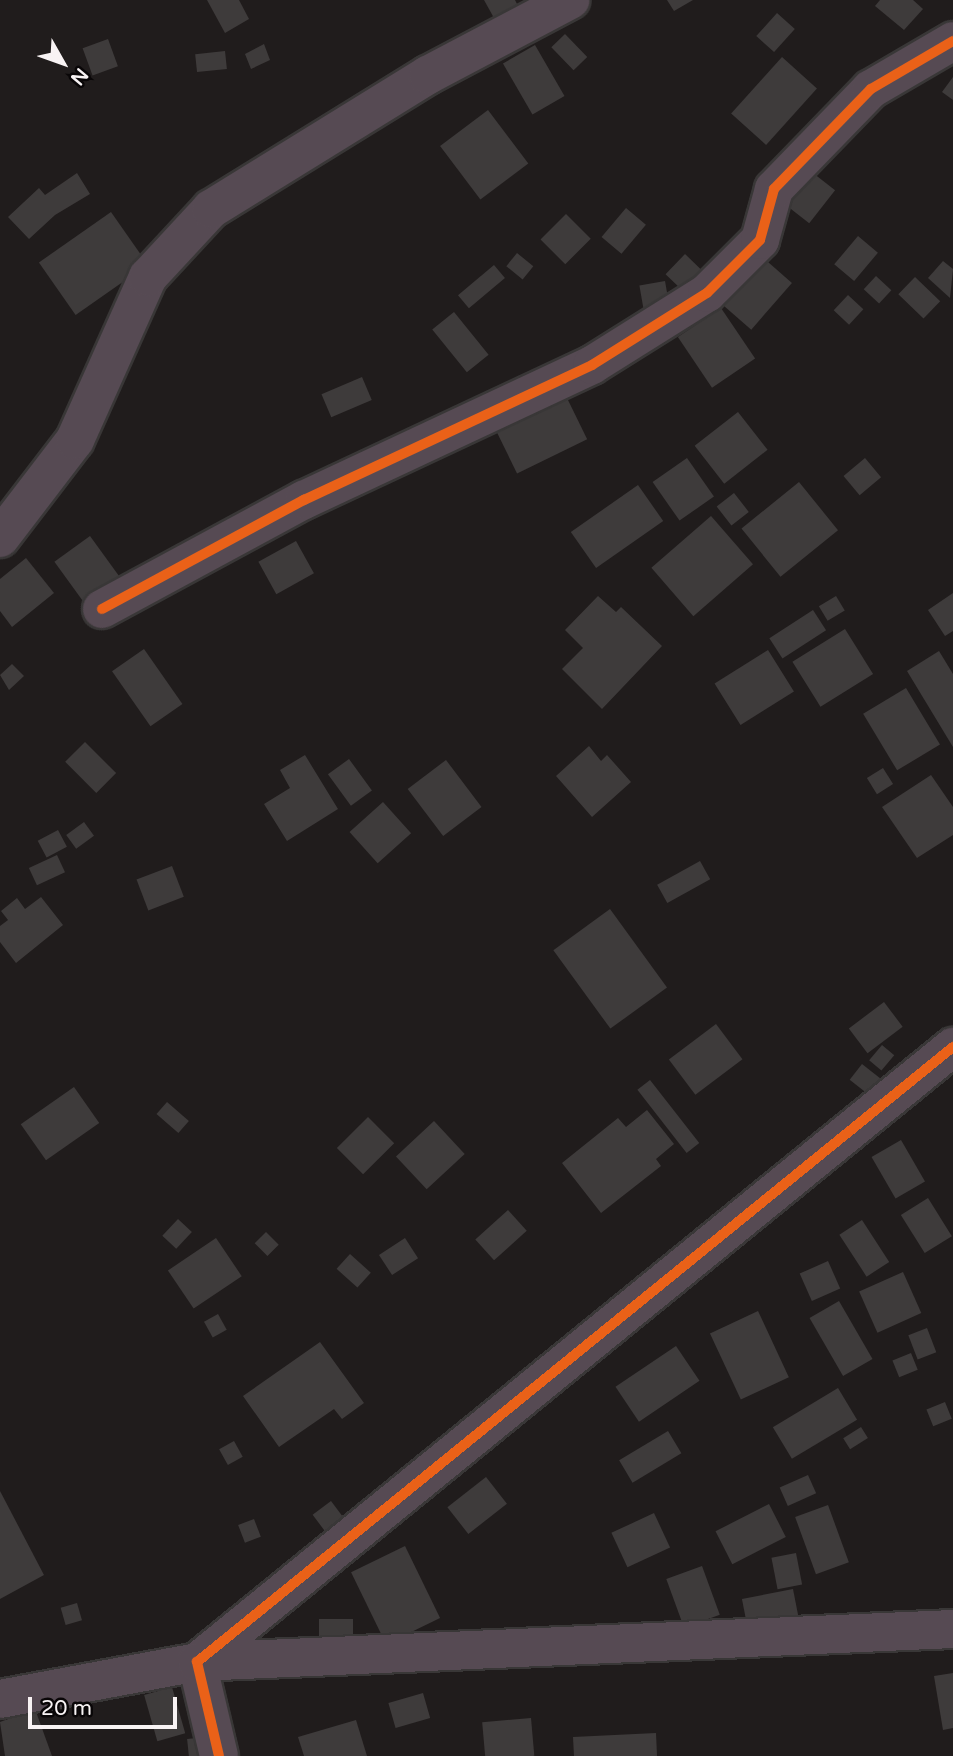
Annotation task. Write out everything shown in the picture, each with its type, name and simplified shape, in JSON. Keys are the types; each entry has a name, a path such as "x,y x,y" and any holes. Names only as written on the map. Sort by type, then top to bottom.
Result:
{"street":[{"path":"0,538 75,440 148,277 211,209 428,75 570,0"},
{"path":"102,609 304,500 592,365 707,293 760,240 774,189 871,89 953,41"},
{"path":"197,1662 953,1047"},
{"path":"0,1699 197,1662 953,1629"},
{"path":"197,1662 219,1756"}],"building":[{"path":"207,0 239,0 249,19 225,33"},
{"path":"484,0 515,0 517,4 494,18"},
{"path":"667,0 693,0 674,11"},
{"path":"880,0 913,0 923,9 904,30 875,6"},
{"path":"777,13 795,29 774,52 756,36"},
{"path":"565,34 587,57 574,70 551,47"},
{"path":"108,39 118,66 93,75 83,48"},
{"path":"264,44 270,60 251,69 245,54"},
{"path":"535,45 564,96 532,115 503,64"},
{"path":"225,51 227,69 197,72 195,54"},
{"path":"782,57 817,88 766,145 731,113"},
{"path":"953,77 953,100 942,92"},
{"path":"488,110 528,164 480,200 440,146"},
{"path":"77,173 90,194 55,215 29,239 8,217 39,188 45,195"},
{"path":"813,173 835,190 809,223 787,206"},
{"path":"626,208 646,225 621,254 602,237"},
{"path":"111,212 148,264 76,315 39,262"},
{"path":"566,214 591,239 565,264 541,239"},
{"path":"858,236 878,253 854,281 834,264"},
{"path":"517,253 533,266 523,279 506,266"},
{"path":"685,254 705,273 686,294 666,274"},
{"path":"761,256 792,283 751,330 720,303"},
{"path":"943,261 953,269 950,298 928,278"},
{"path":"494,265 505,278 469,308 458,295"},
{"path":"876,276 891,290 879,303 864,289"},
{"path":"915,277 940,301 924,319 898,294"},
{"path":"665,281 669,304 643,308 639,286"},
{"path":"848,295 863,309 849,325 834,310"},
{"path":"721,308 755,359 712,388 678,337"},
{"path":"454,312 489,355 467,372 432,330"},
{"path":"362,377 372,400 331,417 321,394"},
{"path":"567,398 587,439 517,474 497,432"},
{"path":"738,412 768,450 724,484 695,446"},
{"path":"687,458 714,497 680,521 653,482"},
{"path":"865,458 881,477 860,495 844,476"},
{"path":"799,482 838,530 781,577 741,529"},
{"path":"638,485 663,521 596,568 571,532"},
{"path":"734,493 749,512 731,525 717,507"},
{"path":"711,516 753,564 693,616 651,568"},
{"path":"90,536 124,583 88,609 54,562"},
{"path":"296,541 314,573 276,594 258,562"},
{"path":"26,558 54,593 12,627 0,611 0,579"},
{"path":"953,593 953,631 945,636 928,610"},
{"path":"598,596 616,612 621,607 662,646 602,709 562,669 583,648 565,630"},
{"path":"836,596 845,611 828,621 819,606"},
{"path":"813,610 826,630 782,658 769,638"},
{"path":"845,629 873,674 821,707 792,662"},
{"path":"144,649 182,704 150,726 112,671"},
{"path":"768,650 794,692 741,725 715,683"},
{"path":"939,651 953,674 953,747 907,671"},
{"path":"12,664 24,676 9,690 0,675"},
{"path":"906,688 940,745 897,770 863,714"},
{"path":"85,742 116,773 96,793 65,762"},
{"path":"589,746 601,761 607,755 631,782 592,817 556,776"},
{"path":"305,755 338,809 287,841 264,804 290,788 280,770"},
{"path":"349,759 372,791 351,806 328,774"},
{"path":"446,760 482,807 443,836 408,789"},
{"path":"883,768 893,784 877,794 867,778"},
{"path":"931,775 953,807 953,835 917,858 882,807"},
{"path":"383,802 411,833 378,863 350,832"},
{"path":"84,822 94,836 76,849 66,835"},
{"path":"58,830 67,847 47,858 38,841"},
{"path":"57,855 65,872 37,885 29,868"},
{"path":"700,861 710,879 667,903 657,885"},
{"path":"172,866 184,897 148,910 137,880"},
{"path":"41,897 63,925 16,963 0,942 0,926 8,920 1,911 17,898 25,909"},
{"path":"610,909 667,987 610,1029 553,950"},
{"path":"884,1002 903,1027 868,1053 849,1028"},
{"path":"716,1024 742,1059 695,1095 669,1060"},
{"path":"882,1045 894,1055 881,1071 869,1060"},
{"path":"862,1064 880,1078 868,1094 850,1080"},
{"path":"650,1080 699,1143 687,1153 637,1090"},
{"path":"74,1087 99,1123 46,1160 21,1124"},
{"path":"167,1102 189,1121 178,1133 157,1114"},
{"path":"647,1110 674,1144 656,1159 661,1166 601,1213 562,1163 618,1118 626,1127"},
{"path":"368,1117 394,1143 363,1174 337,1148"},
{"path":"434,1121 465,1154 427,1189 396,1156"},
{"path":"901,1140 925,1182 896,1199 872,1157"},
{"path":"928,1198 952,1236 925,1253 901,1215"},
{"path":"508,1210 527,1231 494,1260 475,1239"},
{"path":"178,1219 192,1232 176,1249 162,1236"},
{"path":"862,1220 889,1262 867,1277 839,1235"},
{"path":"266,1232 279,1245 267,1256 255,1243"},
{"path":"216,1238 242,1276 194,1309 168,1270"},
{"path":"405,1238 418,1258 392,1275 379,1255"},
{"path":"350,1254 371,1273 357,1288 337,1269"},
{"path":"828,1261 840,1288 812,1301 800,1274"},
{"path":"903,1272 921,1313 877,1333 859,1292"},
{"path":"839,1301 872,1359 843,1376 810,1318"},
{"path":"758,1311 789,1377 741,1400 710,1333"},
{"path":"218,1314 227,1330 213,1338 204,1322"},
{"path":"927,1328 936,1352 918,1359 908,1335"},
{"path":"320,1342 364,1403 342,1419 334,1409 279,1447 243,1396"},
{"path":"676,1346 699,1381 639,1422 615,1387"},
{"path":"911,1353 918,1370 899,1377 892,1360"},
{"path":"838,1388 857,1420 792,1459 773,1427"},
{"path":"945,1402 952,1419 933,1426 926,1409"},
{"path":"861,1427 868,1438 850,1449 843,1438"},
{"path":"668,1431 681,1453 633,1483 619,1460"},
{"path":"234,1441 243,1457 228,1465 219,1449"},
{"path":"808,1475 816,1493 788,1506 780,1488"},
{"path":"486,1477 507,1504 468,1534 447,1507"},
{"path":"0,1491 44,1575 0,1599"},
{"path":"331,1501 346,1521 328,1535 313,1515"},
{"path":"769,1504 786,1537 732,1564 716,1531"},
{"path":"828,1505 849,1562 816,1574 795,1517"},
{"path":"654,1513 670,1547 627,1567 611,1533"},
{"path":"254,1519 261,1537 245,1543 238,1525"},
{"path":"405,1546 440,1618 386,1644 351,1572"},
{"path":"796,1553 802,1584 778,1589 771,1558"},
{"path":"702,1566 720,1615 684,1628 666,1579"},
{"path":"793,1589 800,1626 749,1636 742,1599"},
{"path":"77,1603 82,1620 66,1625 61,1608"},
{"path":"319,1619 353,1619 353,1641 319,1641"},
{"path":"953,1673 953,1728 943,1730 934,1676"},
{"path":"172,1687 185,1733 157,1741 144,1695"},
{"path":"423,1693 430,1718 396,1728 388,1703"},
{"path":"35,1709 52,1756 5,1756 0,1722"},
{"path":"531,1718 534,1756 485,1756 482,1722"},
{"path":"356,1720 367,1756 304,1756 298,1737"},
{"path":"656,1733 657,1756 574,1756 573,1737"},
{"path":"206,1737 208,1756 189,1756 187,1739"}],"cycle path":[{"path":"102,609 304,500 592,365 707,293 760,240 774,189 871,89 953,41"},
{"path":"219,1756 197,1662 953,1047"}]}
